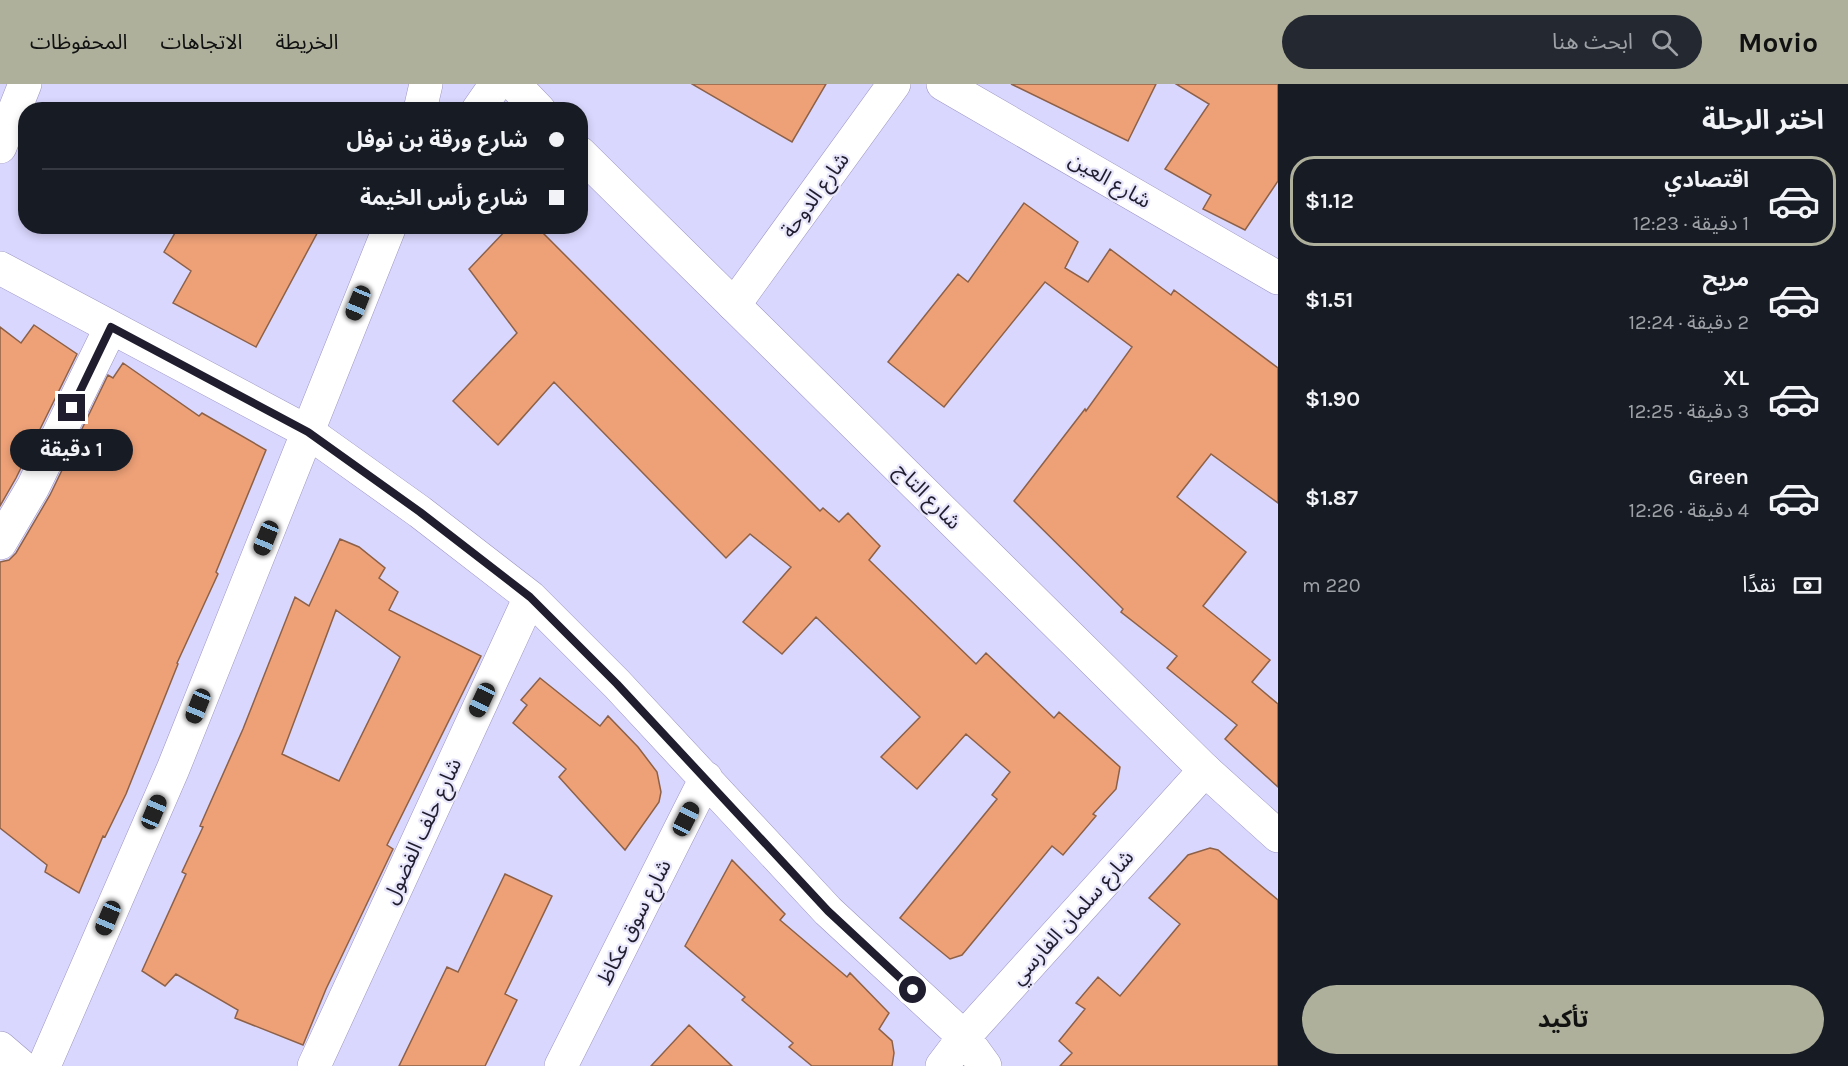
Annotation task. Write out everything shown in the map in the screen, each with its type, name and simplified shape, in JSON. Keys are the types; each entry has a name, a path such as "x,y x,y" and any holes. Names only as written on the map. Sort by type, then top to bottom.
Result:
{"street":[{"path":"19,102 26,84"},
{"path":"422,102 426,84"},
{"path":"484,102 496,84"},
{"path":"514,84 531,102"},
{"name":"شارع الدوحة","path":"734,305 894,84"},
{"name":"شارع العين","path":"943,84 1278,278"},
{"path":"0,147 18,103"},
{"name":"شارع التاج","path":"588,164 1205,770 1278,836"},
{"path":"44,1066 172,769 387,234"},
{"path":"0,268 308,432 420,512 530,597 617,684 828,911 964,1037 985,1066"},
{"path":"0,543 33,487 111,327"},
{"name":"شارع حلف الفضول","path":"314,1066 530,597"},
{"name":"شارع سلمان الفارسي","path":"942,1066 964,1037 1205,770"},
{"name":"شارع سوق عكاظ","path":"561,1066 706,778"},
{"path":"0,1048 21,1066"}],"building":[{"path":"692,84 826,84 792,142"},
{"path":"1011,84 1156,84 1128,141"},
{"path":"1176,84 1278,84 1278,181 1245,230 1203,209 1211,195 1165,169 1209,104"},
{"path":"1024,203 1078,242 1065,268 1088,282 1110,249 1171,295 1174,290 1278,368 1278,503 1211,454 1177,497 1246,552 1203,606 1270,660 1252,682 1278,704 1278,787 1225,739 1237,725 1167,668 1177,656 1121,612 1123,609 1014,501 1085,409 1086,411 1132,347 1045,282 944,407 888,362 958,274 968,282"},
{"path":"174,234 317,234 256,347 173,303 191,271 164,252"},
{"path":"502,234 544,234 820,511 823,508 839,522 848,513 880,546 869,560 976,664 986,653 1054,718 1059,712 1120,767 1116,789 1093,814 1096,816 1063,855 1052,846 962,955 950,959 900,918 997,799 992,795 1010,772 966,734 917,789 881,757 920,717 816,617 782,654 743,622 791,567 750,534 726,558 554,382 498,445 453,401 517,333 469,269"},
{"path":"34,325 77,354 0,506 0,327 21,343"},
{"path":"123,363 199,416 202,413 266,450 216,572 218,574 177,663 126,794 105,837 103,836 79,893 45,872 47,865 0,828 0,562 9,560 16,553 50,495 108,375 113,378"},
{"path":"340,539 359,547 385,568 379,578 398,592 389,610 481,656 387,845 393,849 326,989 303,1045 235,1018 238,1010 176,974 165,986 142,971 186,874 182,872 203,827 200,826 243,729 295,597 309,606","holes":["336,610 400,657 339,781 282,754"]},
{"path":"540,678 600,726 608,716 638,747 657,772 661,792 659,802 625,850 559,777 566,769 513,723 527,705 521,700"},
{"path":"1210,848 1218,850 1278,900 1278,1066 1060,1066 1072,1053 1059,1041 1085,1009 1076,1003 1098,977 1120,996 1180,924 1149,898 1188,855"},
{"path":"732,860 785,914 780,920 847,977 850,973 889,1013 879,1029 892,1041 894,1053 892,1066 812,1066 789,1047 793,1043 742,1000 745,997 685,946"},
{"path":"505,874 552,896 505,994 517,1000 485,1066 399,1066 447,967 458,972"},
{"path":"689,1025 732,1066 651,1066"}],"route":[{"path":"72,408 111,327 308,432 420,512 530,597 617,684 828,911 913,990"}]}
